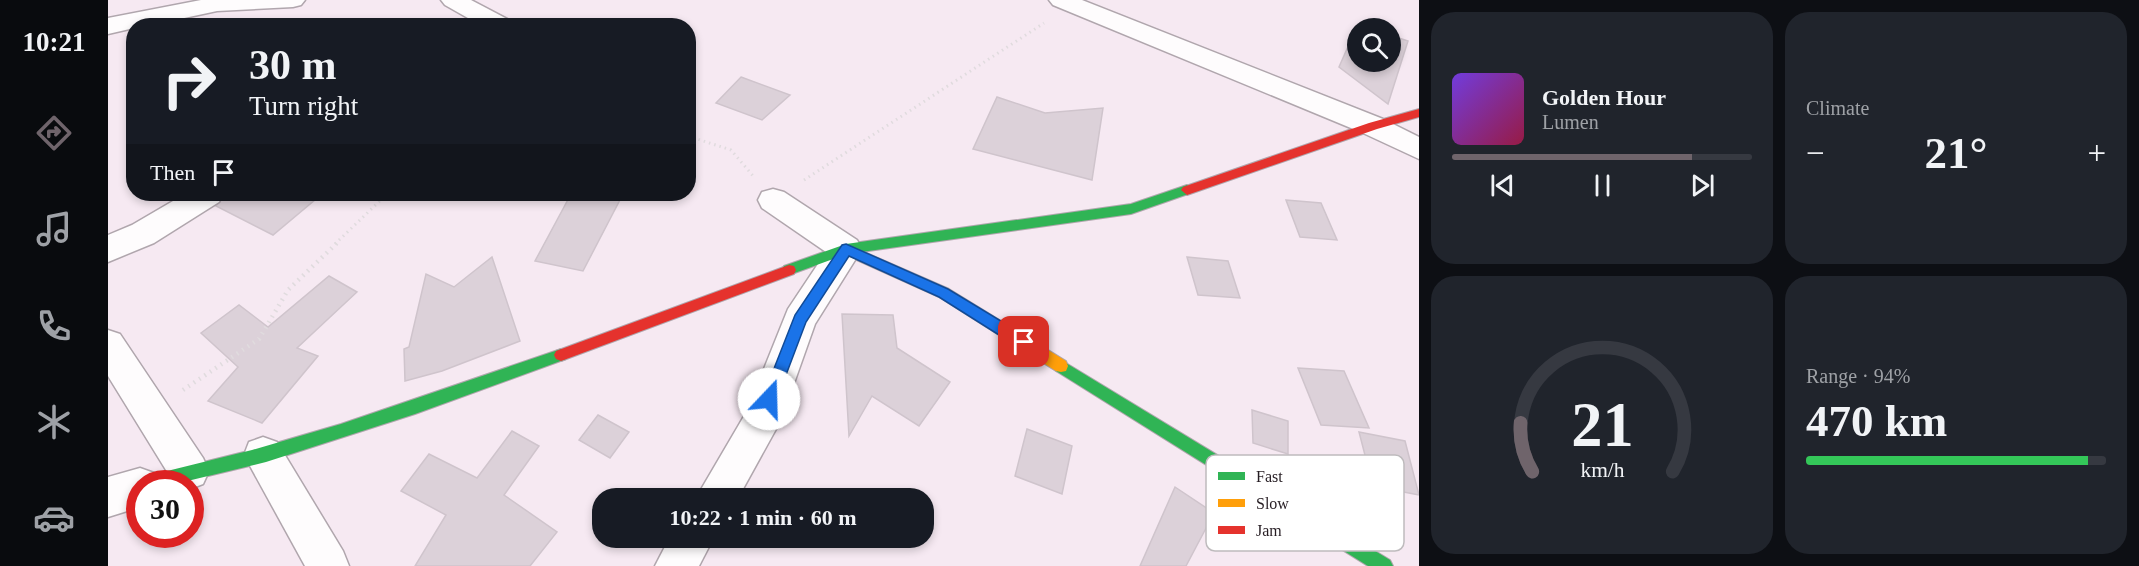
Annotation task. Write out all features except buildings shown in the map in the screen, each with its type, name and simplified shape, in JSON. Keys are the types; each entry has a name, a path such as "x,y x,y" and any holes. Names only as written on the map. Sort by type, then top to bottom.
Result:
{"street":[{"path":"148,18 217,4 293,0"},
{"path":"453,0 481,18"},
{"path":"1067,2 1372,126 1419,149"},
{"path":"108,26 126,22"},
{"path":"194,470 262,455 414,409 846,249 1131,209 1372,126 1419,113"},
{"path":"773,200 846,249 944,293 1206,456"},
{"path":"108,249 142,234 196,201"},
{"path":"722,488 762,420 800,319 846,249"},
{"path":"108,345 188,470"},
{"path":"262,455 328,566"},
{"path":"108,497 126,491"},
{"path":"676,566 687,548"},
{"path":"1360,551 1384,566"}],"path":[{"path":"696,139 731,150 773,200 1067,2"},
{"path":"151,412 259,339 288,290 380,201"}],"traffic: fast":[{"path":"789,270 846,249 1131,209 1187,190"},
{"path":"201,470 252,458 341,431 561,355"},
{"path":"1061,366 1206,456"},
{"path":"1360,551 1384,566"}],"traffic: slow":[{"path":"846,249 944,293 1061,366"}],"traffic: jam":[{"path":"1187,190 1373,126 1419,113"},
{"path":"561,355 789,270"}],"route":[{"path":"769,399 800,319 846,249 944,293 1024,342"}]}
